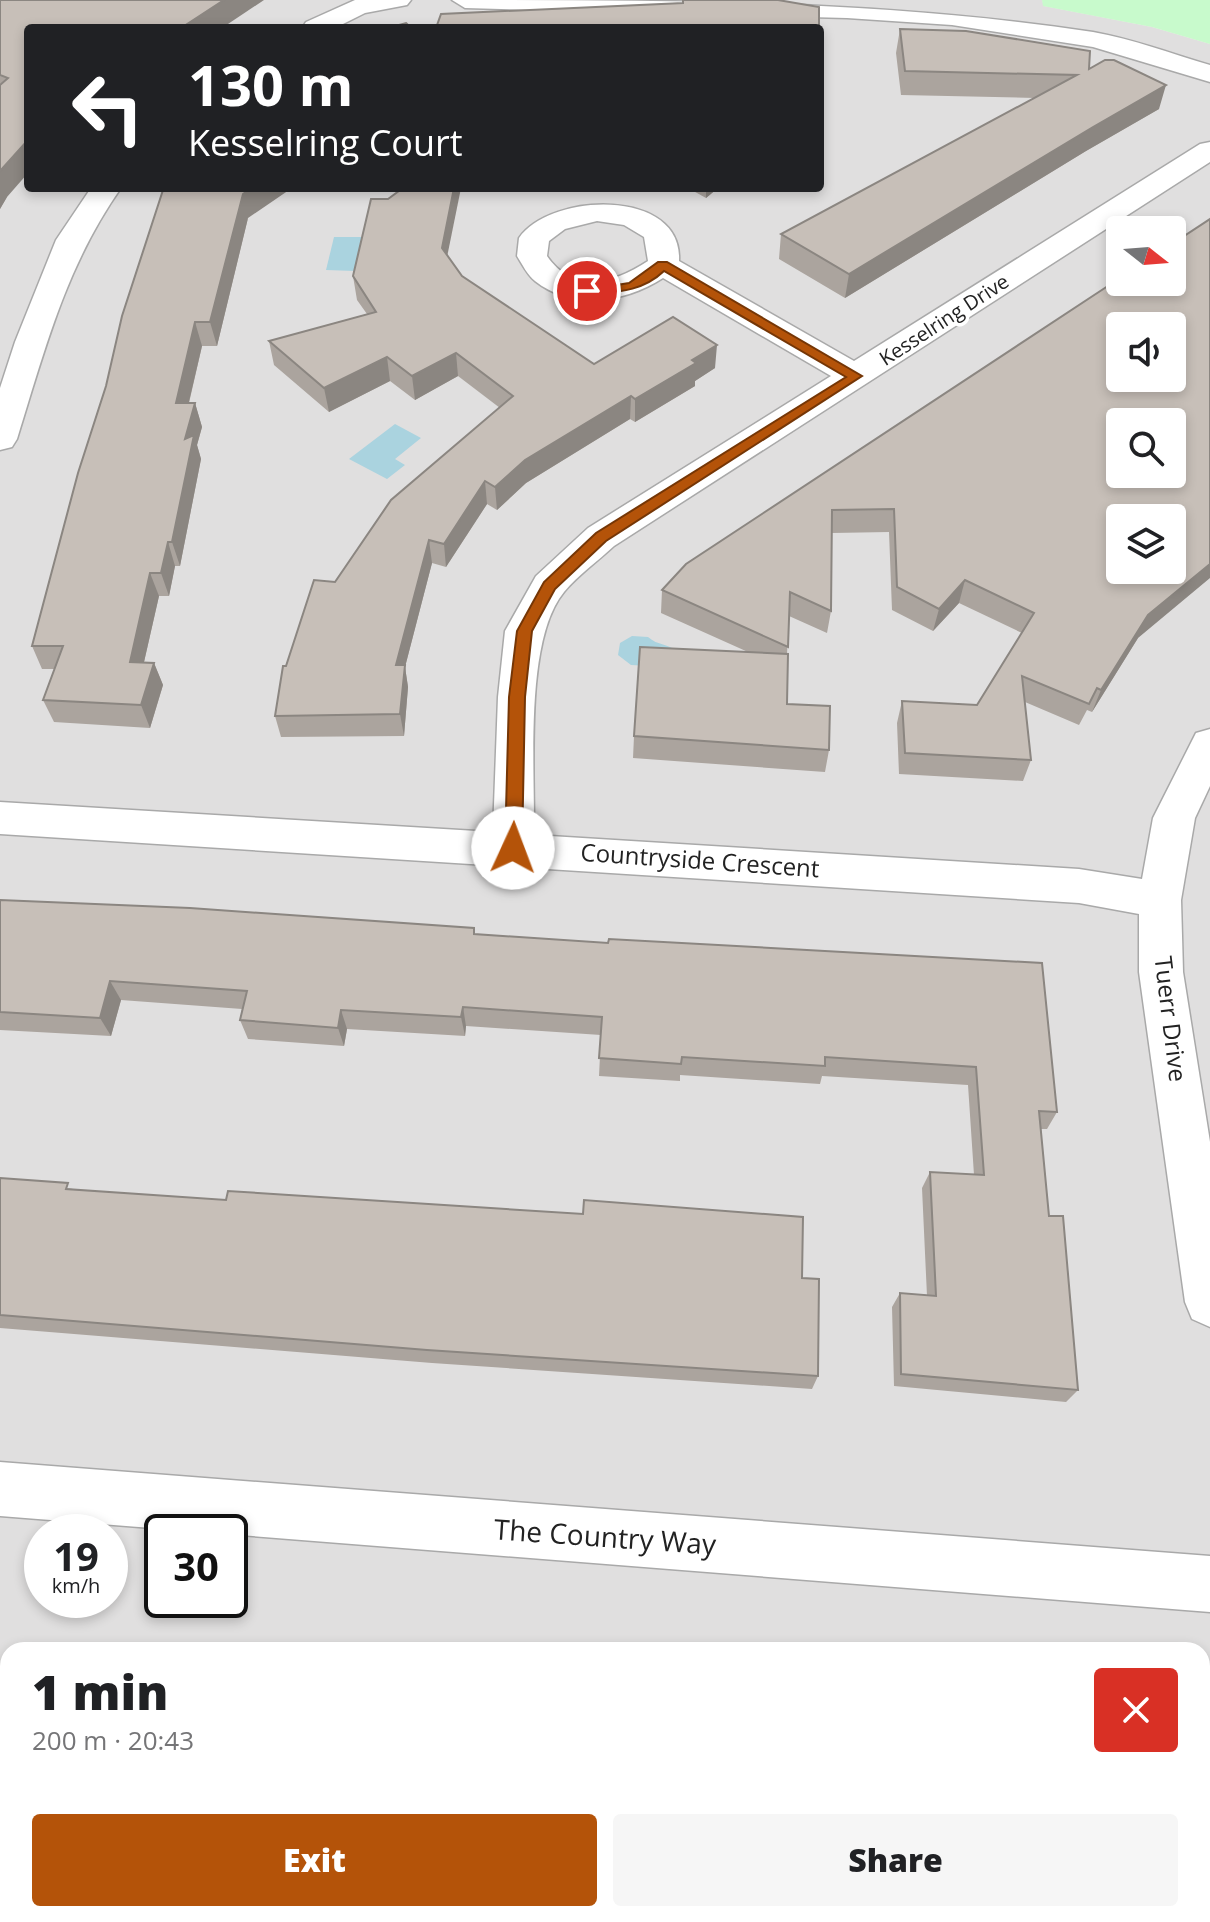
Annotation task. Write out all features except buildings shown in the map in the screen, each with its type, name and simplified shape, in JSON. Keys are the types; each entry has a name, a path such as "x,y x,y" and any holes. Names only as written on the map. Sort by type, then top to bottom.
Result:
{"street":[{"path":"323,24 358,7 398,0"},
{"path":"465,0 847,10 952,17 1096,40 1210,74"},
{"name":"Kesselring Drive","path":"513,848 517,697 524,631 549,585 601,537 1210,150"},
{"path":"0,439 68,242 90,205 102,192"},
{"path":"663,265 856,376"},
{"name":"Tuerr Drive","path":"1210,744 1174,818 1160,900 1161,972 1210,1302"},
{"name":"Countryside Crescent","path":"0,818 1079,886 1160,900"},
{"name":"The Country Way","path":"0,1489 1210,1584"}],"shaded area":[{"path":"0,0 1042,0 1044,6 1152,27 1210,44 1210,1642 0,1642"}],"green space":[{"path":"1042,0 1210,0 1210,44 1152,27 1043,6"}],"water":[{"path":"334,237 363,237 355,271 326,270"},
{"path":"395,424 421,438 395,459 405,465 387,479 349,459"},
{"path":"632,636 648,637 678,652 669,667 631,665 618,655 620,643"}],"route":[{"path":"513,848 517,697 524,631 549,585 601,537 856,376 663,265 649,278 632,286 610,291 587,291"}]}
